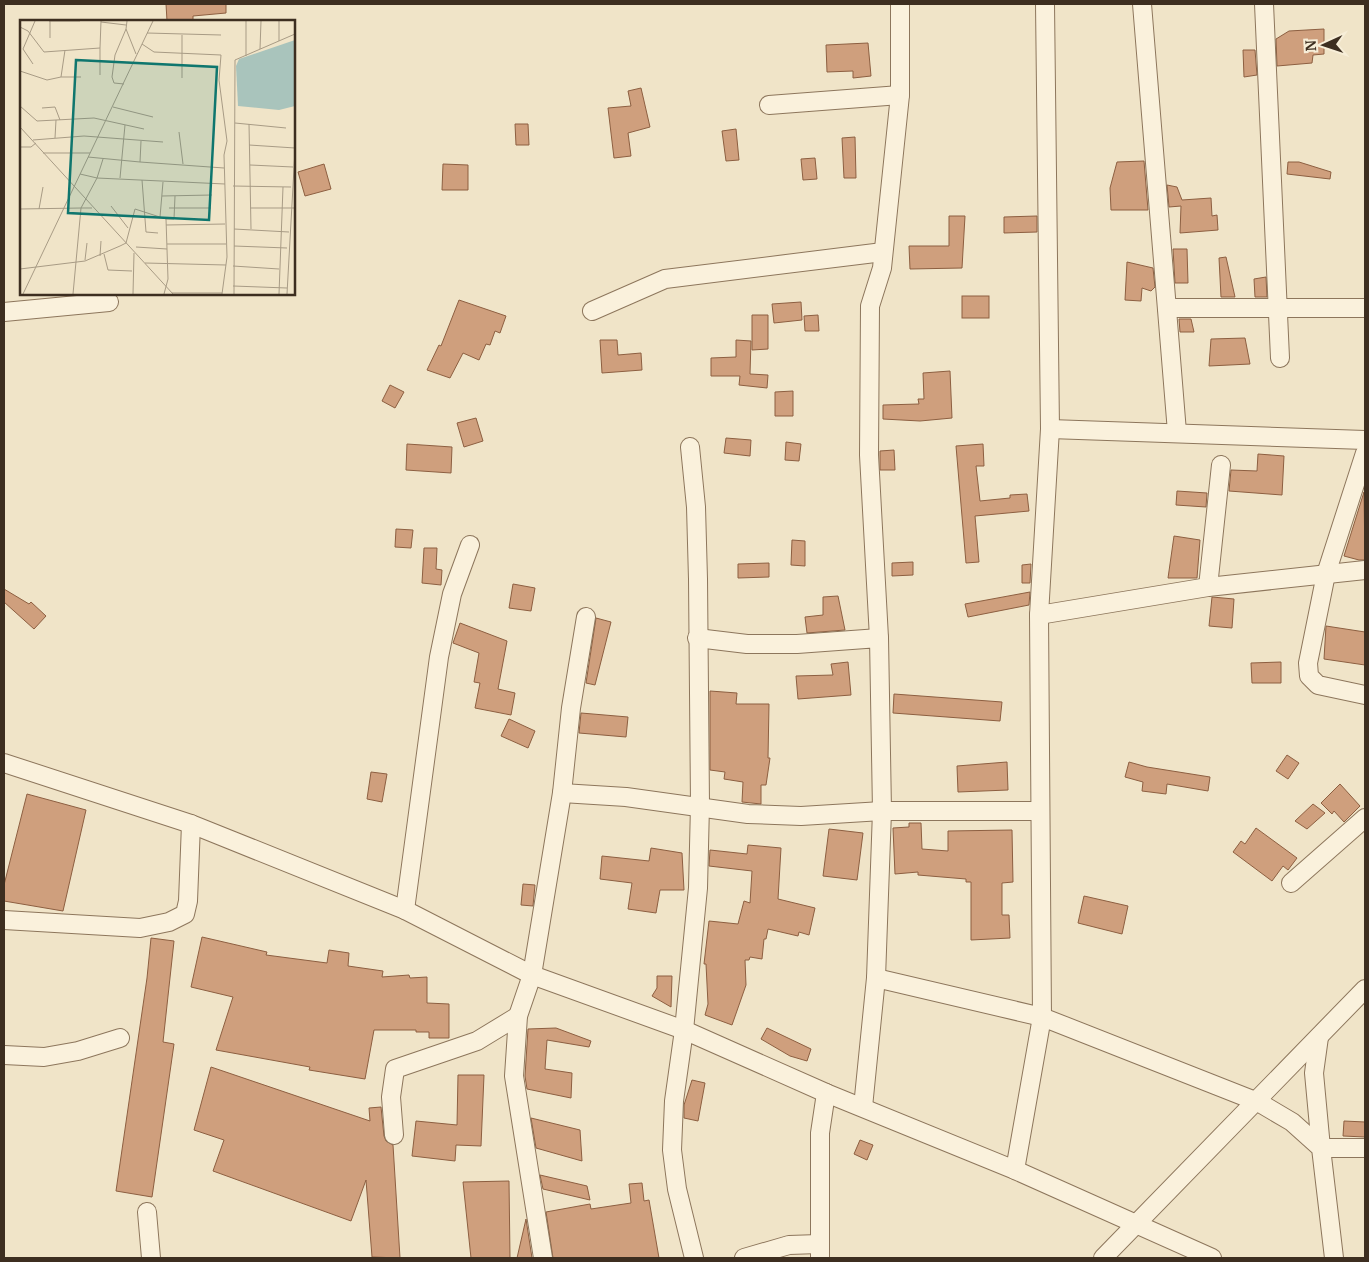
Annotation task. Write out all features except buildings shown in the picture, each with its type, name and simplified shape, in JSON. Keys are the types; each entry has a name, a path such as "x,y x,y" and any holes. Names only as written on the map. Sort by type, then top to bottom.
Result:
{"street":[{"path":"863,1108 876,978 882,811 879,638 869,455 870,306 882,268 900,95 900,4"},
{"path":"1015,1170 1042,1017 1039,615 1050,429 1045,4"},
{"path":"1142,4 1177,432"},
{"path":"1264,4 1280,358"},
{"path":"769,105 900,95"},
{"path":"592,311 665,279 883,252"},
{"path":"4,312 109,302"},
{"path":"1167,308 1365,308"},
{"path":"1050,429 1365,440"},
{"path":"690,447 696,507 698,579 697,638 700,806 698,888 684,1030 674,1101 672,1150 678,1189 694,1258"},
{"path":"1365,453 1326,574 1308,663 1309,676 1318,685 1365,694"},
{"path":"1208,587 1221,465"},
{"path":"406,910 439,657 452,594 470,545"},
{"path":"1039,615 1208,587 1365,570"},
{"path":"543,1258 514,1076 518,1016 532,975 562,793 571,708 586,617"},
{"path":"697,638 747,644 798,644 879,638"},
{"path":"4,763 191,824 406,910 532,975 684,1030 826,1093 1015,1170 1212,1258"},
{"path":"562,793 700,806 748,814 801,816 882,811 1040,811"},
{"path":"1291,883 1365,818"},
{"path":"4,920 140,928 169,922 185,914 188,901 191,824"},
{"path":"876,978 1042,1017 1258,1102 1292,1122 1321,1148 1365,1148"},
{"path":"1103,1258 1258,1102 1365,989"},
{"path":"394,1135 391,1097 395,1069 477,1042 518,1016"},
{"path":"1319,1037 1314,1073 1334,1258"},
{"path":"4,1055 44,1056 78,1051 120,1038"},
{"path":"744,1258 789,1244 819,1251 820,1133 826,1093"},
{"path":"148,1212 151,1258"}]}
